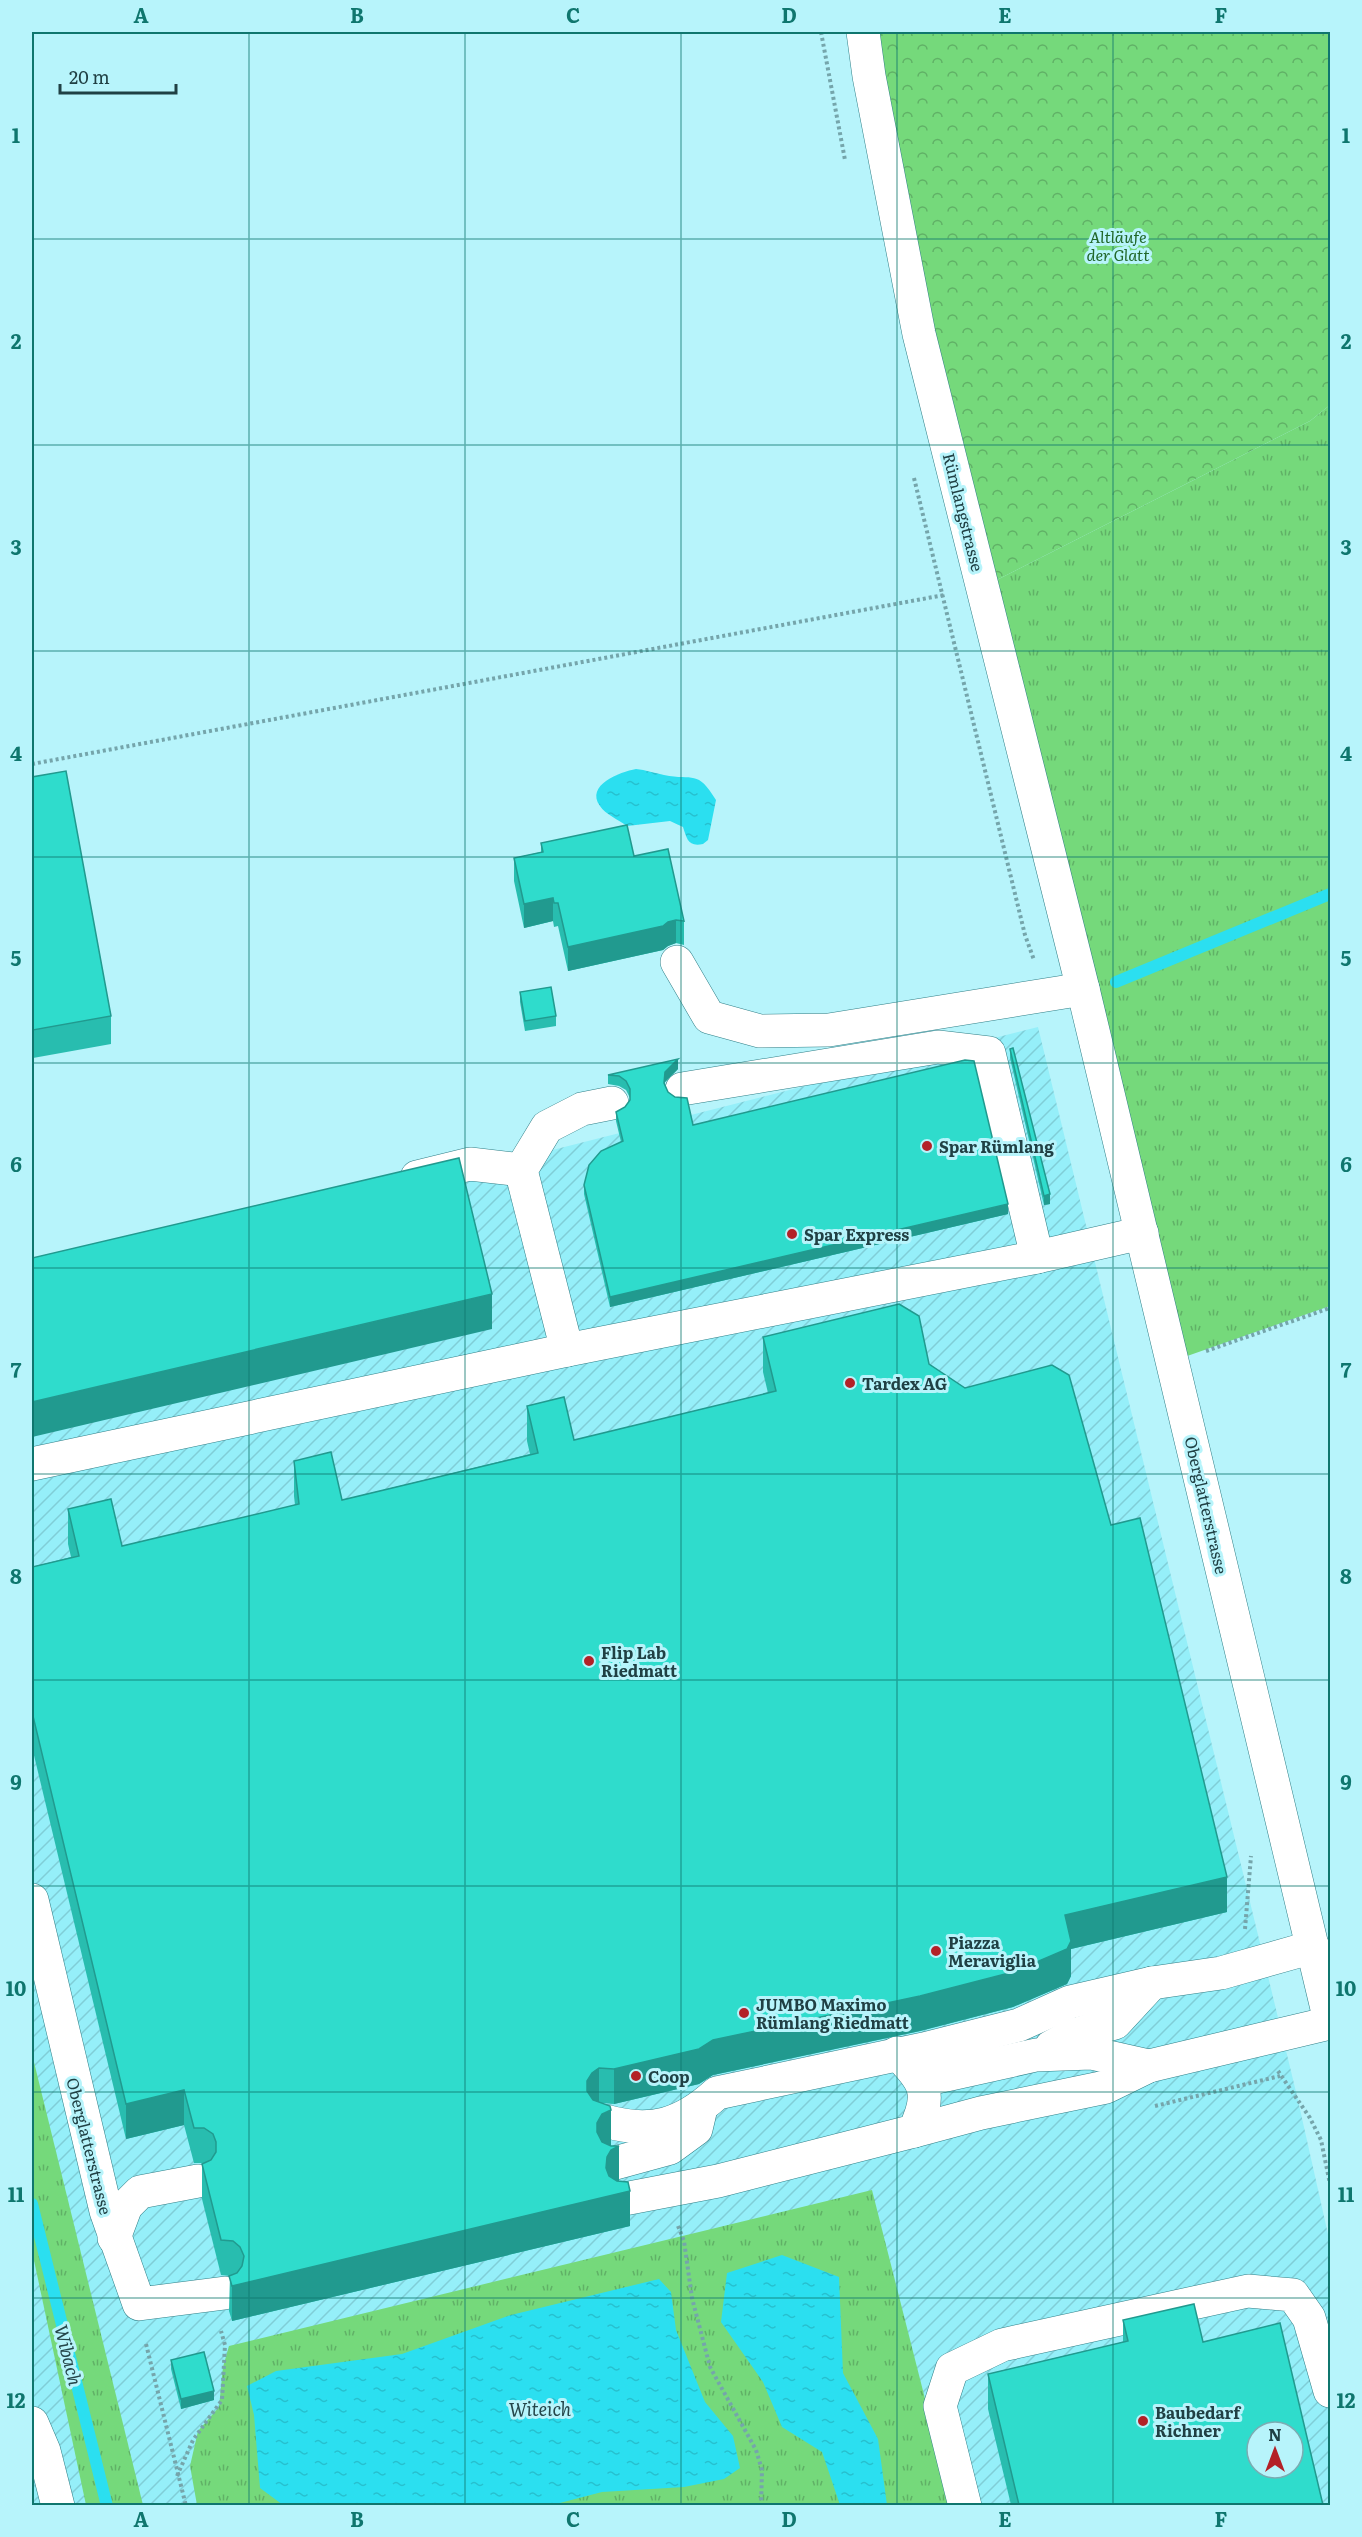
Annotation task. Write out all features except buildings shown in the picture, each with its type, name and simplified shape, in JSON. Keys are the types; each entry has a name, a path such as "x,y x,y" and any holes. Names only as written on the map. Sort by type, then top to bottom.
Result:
{"street":[{"name":"Rümlangstrasse","path":"863,32 869,76 919,334 1083,989"},
{"path":"677,962 709,1017 760,1031 829,1030 1083,989"},
{"name":"Oberglatterstrasse","path":"1083,989 1330,2022"},
{"path":"682,1089 938,1047 989,1053 1037,1257"},
{"path":"567,1350 520,1170 547,1127 582,1109 612,1103"},
{"path":"390,1184 470,1164 520,1170"},
{"path":"32,1464 567,1350 1037,1257 1142,1233"},
{"name":"Oberglatterstrasse","path":"32,1900 114,2238 139,2304 225,2293"},
{"path":"1313,1947 1221,1973 1152,1983 1070,2002 1019,2025 717,2093 670,2148 619,2180 664,2192 718,2181 981,2113 1106,2087 1149,2066 1330,2022"},
{"path":"1036,2055 1073,2035 1115,2023 1152,1983"},
{"path":"897,2053 915,2071 926,2096 923,2112 914,2131"},
{"path":"933,2078 1036,2055 1091,2053 1149,2066"},
{"path":"605,2121 625,2127 648,2128 698,2118"},
{"path":"698,2118 702,2154 718,2181"},
{"path":"114,2238 126,2206 140,2192 198,2181"},
{"path":"965,2505 940,2406 952,2369 1002,2345 1248,2291 1293,2295 1309,2319 1330,2391"},
{"path":"32,2423 44,2451 58,2505"}],"path":[{"path":"820,32 846,163"},
{"path":"912,471 1025,935 1047,995"},
{"path":"32,764 983,587"},
{"path":"1173,1361 1330,1308"},
{"path":"1251,1847 1251,1872 1244,1927 1251,1965"},
{"path":"1268,2037 1280,2076 1310,2118 1321,2140 1330,2184"},
{"path":"664,2192 684,2241 692,2298 710,2367 756,2450 762,2470 761,2505"},
{"path":"146,2344 186,2505"},
{"path":"177,2476 193,2440 222,2400 225,2345"}],"shaded area":[{"path":"1038,1027 1297,2096 1330,2243 1330,2505 32,2506 32,1282"}],"green space":[{"name":"Altläufe der Glatt","path":"863,32 1330,32 1330,405 1310,421 983,587"},
{"path":"1330,405 1330,1306 1173,1361 983,587 1310,421"},
{"path":"32,2054 143,2505 86,2505 32,2251"},
{"path":"872,2190 952,2505 197,2505 190,2466 198,2431 219,2407 223,2367 229,2346"}],"water":[{"path":"636,769 674,777 694,778 704,784 716,800 708,840 698,845 691,843 683,827 670,821 627,826 602,809 597,799 597,792 601,786 614,776"},
{"path":"782,2255 839,2277 843,2373 878,2439 887,2505 840,2505 822,2452 782,2427 763,2382 721,2322 727,2273"},
{"name":"Witeich","path":"659,2279 671,2292 676,2330 705,2402 733,2436 740,2468 724,2479 684,2487 602,2492 552,2505 283,2505 260,2488 254,2415 247,2386 276,2371 402,2354 511,2315"}],"waterway":[{"path":"1116,982 1330,894"},
{"name":"Wibach","path":"32,2204 107,2506"}],"place":[{"name":"Spar Rümlang","path":"927,1146"},
{"name":"Spar Express","path":"792,1234"},
{"name":"Tardex AG","path":"850,1383"},
{"name":"Flip Lab Riedmatt","path":"589,1661"},
{"name":"Piazza Meraviglia","path":"936,1951"},
{"name":"JUMBO Maximo Rümlang Riedmatt","path":"744,2013"},
{"name":"Coop","path":"636,2076"},
{"name":"Baubedarf Richner","path":"1143,2421"}]}
